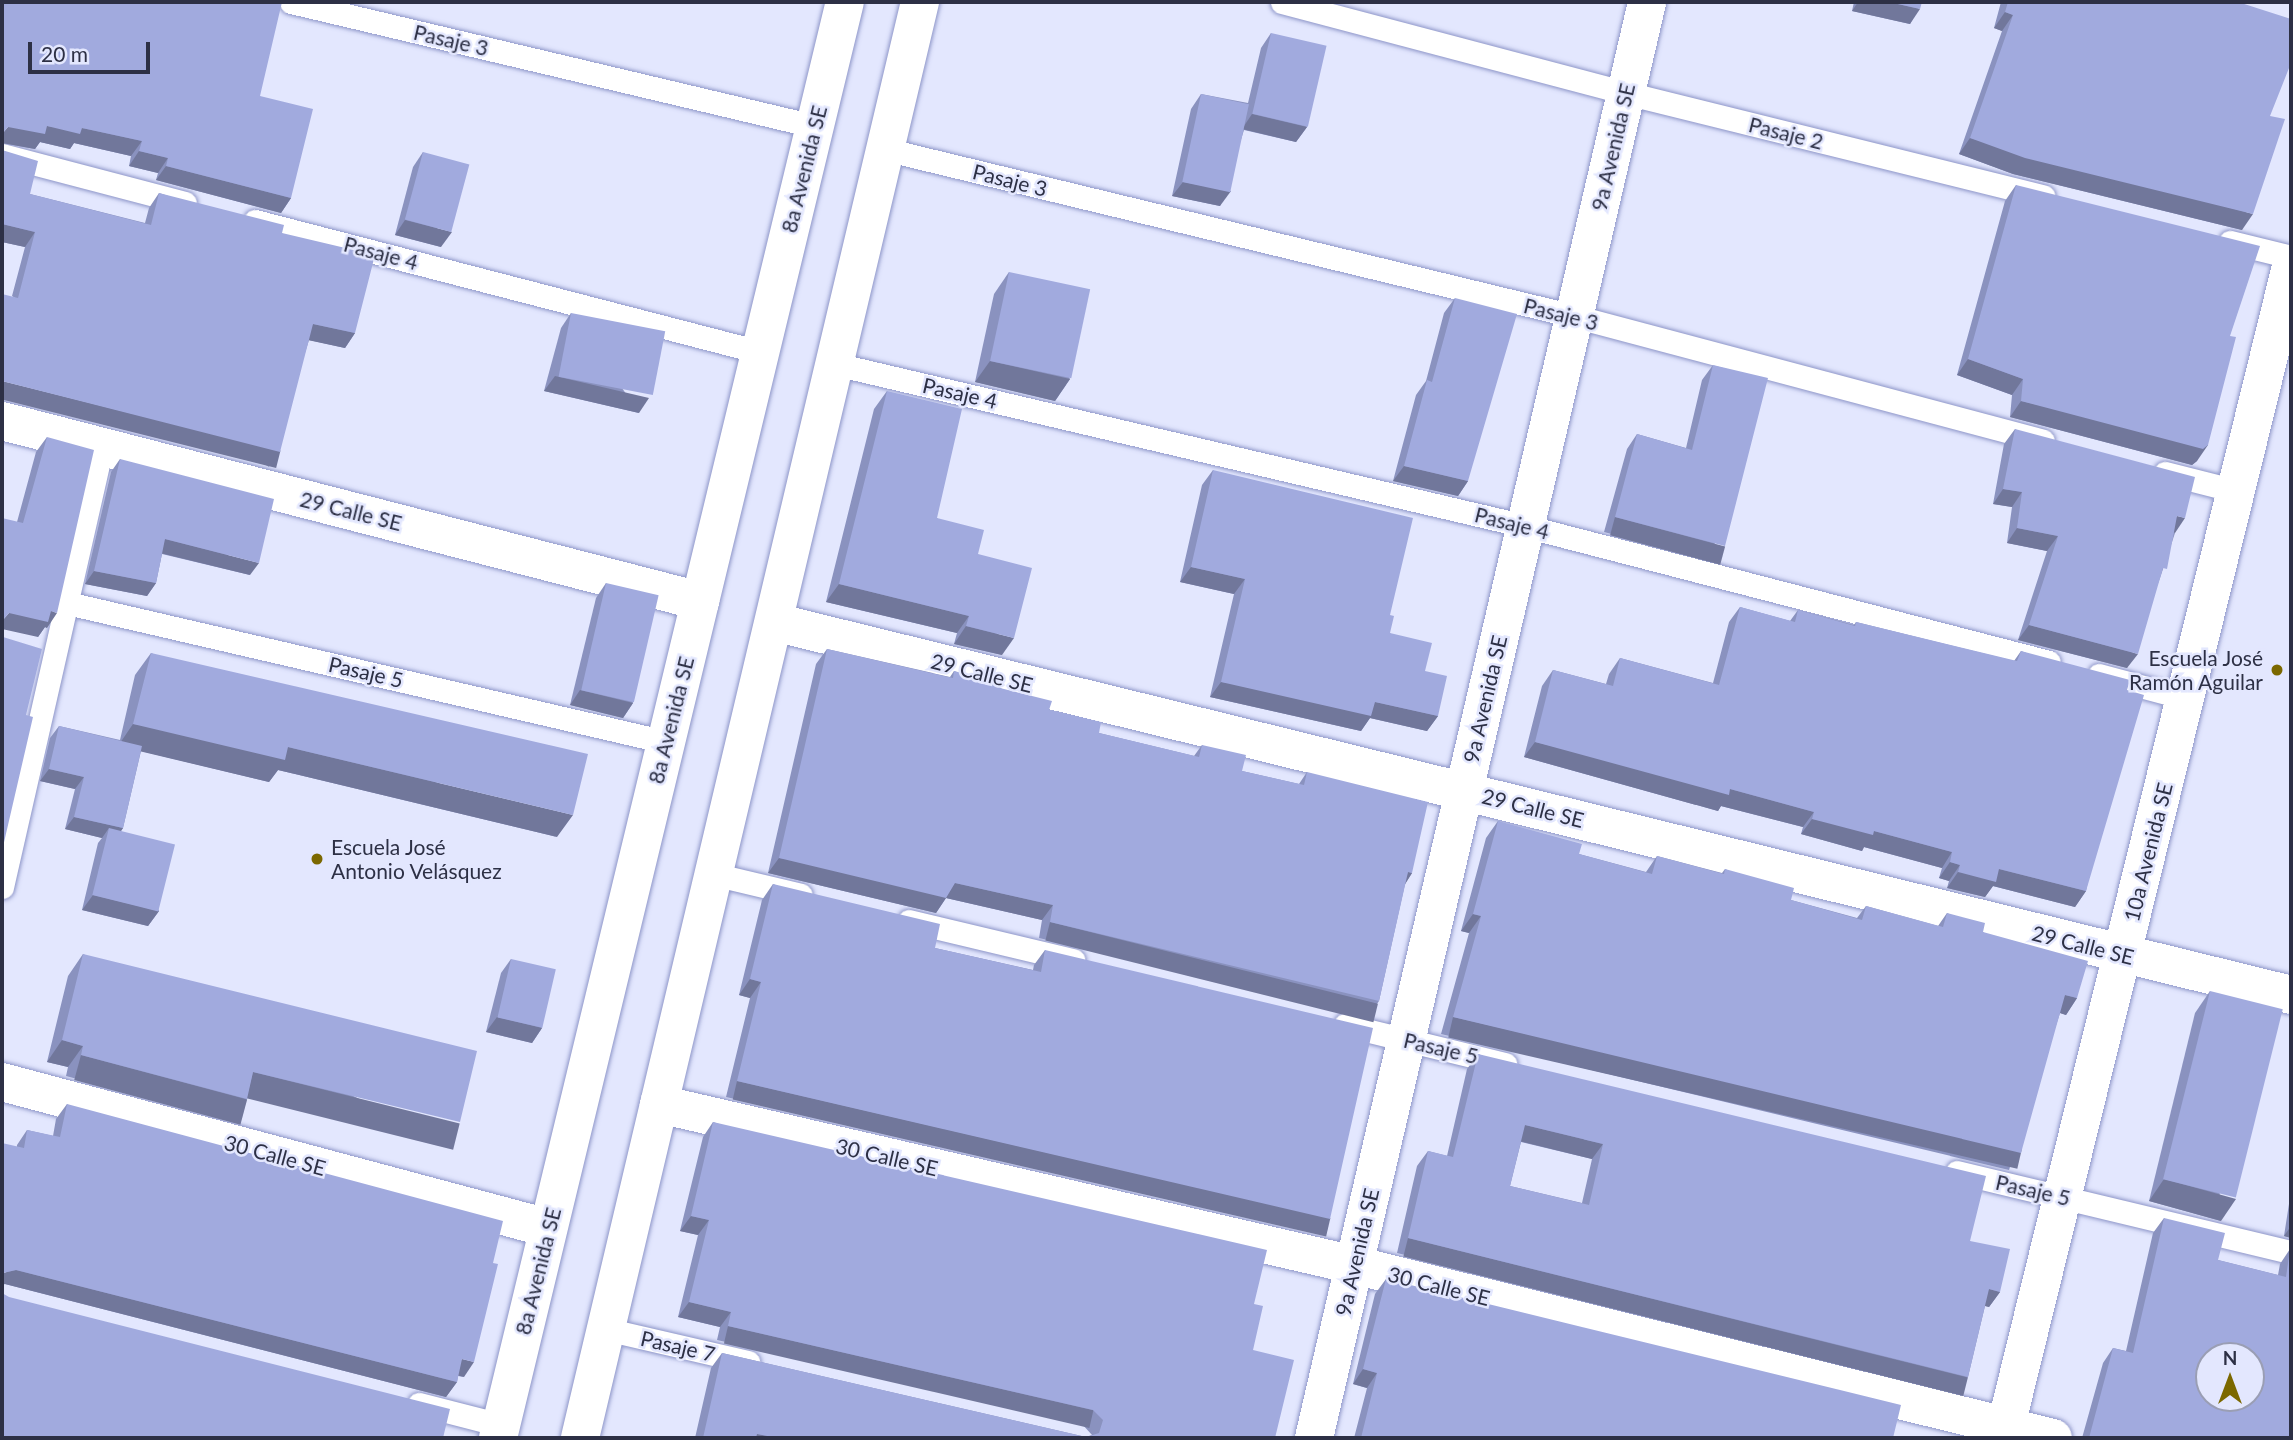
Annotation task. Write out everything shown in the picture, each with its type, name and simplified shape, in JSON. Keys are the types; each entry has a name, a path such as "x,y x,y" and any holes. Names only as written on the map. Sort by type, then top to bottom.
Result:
{"street":[{"name":"8a Avenida SE","path":"499,1432 845,2"},
{"path":"580,1438 920,2"},
{"name":"9a Avenida SE","path":"1314,1438 1647,2"},
{"name":"10a Avenida SE","path":"2004,1433 2291,265"},
{"name":"29 Calle SE","path":"2,421 700,601"},
{"name":"29 Calle SE","path":"774,622 2291,995"},
{"name":"30 Calle SE","path":"2,1082 548,1228"},
{"name":"30 Calle SE","path":"659,1104 1354,1265 2004,1433 2053,1438"}],"lane":[{"name":"Pasaje 3","path":"291,2 814,126"},
{"name":"Pasaje 2","path":"1282,2 1626,93 2060,200"},
{"name":"Pasaje 3","path":"884,149 1574,317 2060,445"},
{"path":"2,155 205,208"},
{"name":"Pasaje 4","path":"232,215 760,352"},
{"path":"2210,237 2291,257"},
{"name":"Pasaje 4","path":"835,364 1525,526 2185,698"},
{"path":"2,887 5,860 102,447"},
{"path":"2141,466 2236,491"},
{"name":"Pasaje 5","path":"67,603 666,742"},
{"path":"28,649 55,656"},
{"path":"713,874 822,900"},
{"path":"890,917 1093,965"},
{"name":"Pasaje 5","path":"1324,1020 1526,1069"},
{"name":"Pasaje 5","path":"1928,1165 2291,1252"},
{"name":"Pasaje 7","path":"606,1329 768,1367"},
{"path":"393,1397 499,1432"}],"building":[{"path":"2,2 282,2 260,96 313,109 291,198 166,166 168,158 139,151 142,141 82,128 80,134 47,126 45,134 8,127 2,134"},
{"path":"1889,2 1922,2 1920,9"},
{"path":"2008,2 2238,2 2291,19 2291,63 2270,116 2285,119 2253,214 2025,158 1970,138 2013,15 2005,12"},
{"path":"1271,33 1327,46 1308,127 1252,114"},
{"path":"1201,94 1249,104 1230,192 1182,182"},
{"path":"2,150 38,161 30,194 151,225 159,193 284,225 282,233 375,255 355,333 313,324 280,452 2,381 2,294 18,298 35,232 2,224"},
{"path":"423,152 469,164 451,232 405,220"},
{"path":"2016,185 2260,246 2230,336 2236,337 2208,445 2203,449 2021,401 2023,379 1968,359"},
{"path":"1009,272 1090,289 1071,378 990,361"},
{"path":"1455,298 1517,314 1468,481 1404,466 1427,380 1432,382"},
{"path":"571,313 665,331 653,395 559,377"},
{"path":"1713,365 1768,378 1725,546 1615,517 1637,434 1692,450"},
{"path":"887,391 962,409 937,518 984,530 978,554 1032,568 1014,638 966,626 969,616 839,584"},
{"path":"2015,429 2195,477 2185,518 2177,516 2167,569 2163,568 2138,654 2029,625 2058,536 2017,528 2022,492 2003,489"},
{"path":"47,437 94,450 57,613 51,611 48,622 9,613 2,621 2,518 23,523"},
{"path":"120,459 274,499 259,563 165,539 156,583 94,571"},
{"path":"1213,470 1413,518 1390,615 1394,616 1390,633 1432,643 1425,671 1447,676 1438,716 1375,702 1371,716 1221,682 1245,579 1191,567"},
{"path":"606,583 659,595 634,702 581,690"},
{"path":"1740,607 1795,622 1798,610 1855,626 1856,622 2017,661 2021,651 2130,680 2127,690 2144,695 2086,891 1999,869 1996,882 1958,872 1960,865 1950,862 1952,852 1874,831 1873,835 1812,819 1814,812 1730,789 1729,795 1535,742 1553,670 1613,686 1620,658 1719,685"},
{"path":"2,633 3,637 42,649 26,715 33,717 2,851"},
{"path":"827,649 953,678 954,671 1002,683 1000,688 1052,701 1049,710 1101,722 1099,733 1199,757 1202,745 1246,755 1242,771 1304,785 1307,772 1428,802 1412,873 1408,872 1379,1001 1050,922 1053,905 955,883 946,898 779,858"},
{"path":"151,653 588,754 573,815 288,747 285,760 133,724"},
{"path":"59,726 142,746 123,828 74,817 84,777 49,769"},
{"path":"1498,821 1582,844 1579,854 1652,874 1657,856 1724,874 1725,869 1794,888 1791,900 1862,920 1866,906 1943,927 1947,913 1985,923 1983,932 2088,961 2077,998 2065,995 2021,1153 1453,1017 1481,916 1473,914"},
{"path":"109,828 175,844 158,911 92,895"},
{"path":"773,884 940,924 935,948 1041,972 1045,950 1373,1028 1330,1219 737,1081 761,982 750,979"},
{"path":"83,954 477,1051 460,1122 253,1072 247,1099 81,1055 83,1046 62,1040"},
{"path":"511,959 556,969 542,1028 498,1017"},
{"path":"2210,991 2283,1009 2236,1197 2163,1179"},
{"path":"1478,1054 1986,1176 1970,1241 2010,1249 2000,1292 1989,1289 1968,1377 1408,1238 1428,1151 1453,1157","holes":["1525,1125 1603,1144 1589,1205 1510,1186"]},
{"path":"67,1104 503,1221 493,1263 498,1264 474,1362 462,1359 457,1382 16,1270 2,1275 2,1143 24,1148 27,1130 60,1137"},
{"path":"713,1122 1267,1250 1254,1304 1263,1306 1253,1350 1294,1360 1275,1438 778,1438 757,1434 756,1438 703,1438 722,1353 1086,1437 1099,1433 1103,1420 1093,1410 728,1326 731,1312 689,1302 709,1220 691,1216"},
{"path":"2164,1218 2225,1233 2218,1260 2286,1277 2291,1249 2291,1438 2089,1438 2113,1348 2133,1353"},
{"path":"1386,1279 1901,1405 1893,1438 1361,1438 1377,1373 1363,1369"},
{"path":"2,1293 9,1297 450,1409 443,1438 2,1438"}],"place":[{"name":"Escuela José Ramón Aguilar","path":"2277,670"},
{"name":"Escuela José Antonio Velásquez","path":"317,859"}]}
